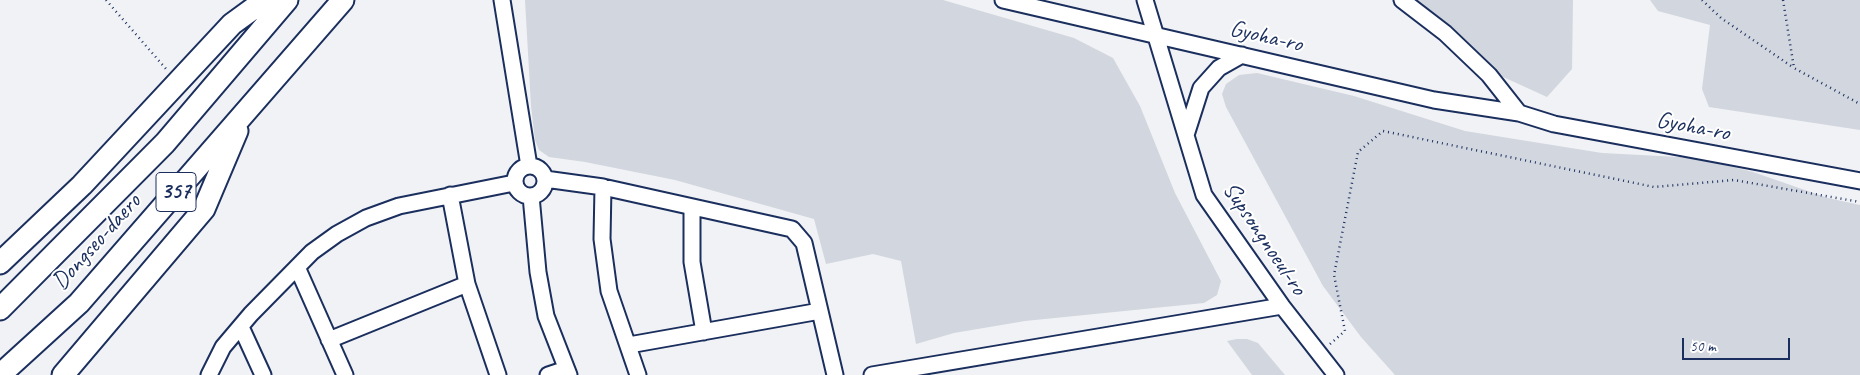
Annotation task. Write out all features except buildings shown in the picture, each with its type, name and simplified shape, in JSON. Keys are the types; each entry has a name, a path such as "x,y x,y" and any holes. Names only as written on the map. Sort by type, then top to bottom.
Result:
{"highway":[{"path":"0,262 82,185 232,24 265,0"},
{"name":"Dongseo-daero","path":"0,309 166,143 287,0"},
{"name":"Dongseo-daero","path":"0,375 79,303 343,0"},
{"path":"63,375 204,209 244,113"}],"street":[{"path":"502,0 529,166"},
{"name":"Gyoha-ro","path":"1003,0 1434,100 1519,113 1554,124 1860,181"},
{"name":"Supsongnoeul-ro","path":"1145,0 1204,195 1282,306 1336,375"},
{"path":"1402,0 1445,33 1489,75 1519,113"},
{"path":"1186,135 1200,88 1219,68 1242,55"},
{"path":"529,166 538,168 545,179 542,191 531,196 518,192 514,183 516,173 529,166"},
{"path":"545,179 602,187 792,230 804,243 835,375"},
{"path":"209,375 223,347 251,314 312,252 337,234 366,218 399,206 450,194 514,183"},
{"path":"602,187 602,239 609,291 638,375"},
{"path":"450,194 467,284 498,375"},
{"path":"531,196 541,290 546,316 568,372 548,375"},
{"path":"692,208 692,262 704,332"},
{"path":"297,267 345,375"},
{"path":"329,340 467,284"},
{"path":"872,375 1282,306"},
{"path":"629,345 820,311"},
{"path":"241,327 263,375"}],"path":[{"path":"106,0 170,73"},
{"path":"1702,0 1721,18 1794,68 1860,104"},
{"path":"1783,0 1794,68"},
{"path":"1319,353 1345,331 1334,275 1358,152 1383,131 1654,187 1734,180 1860,202"}],"shaded area":[{"path":"525,0 943,0 1074,38 1113,58 1140,106 1175,193 1221,281 1217,295 1204,303 1025,321 954,333 916,344 901,261 873,254 826,264 814,219 675,180 585,162 549,157 539,150 535,140 531,106"},
{"path":"1403,0 1573,0 1572,69 1547,97 1501,76"},
{"path":"1650,0 1860,0 1860,130 1709,107 1702,89 1710,25 1658,11"},
{"path":"1257,73 1354,96 1465,131 1602,153 1698,158 1753,172 1828,198 1860,205 1860,375 1395,375 1361,337 1323,286 1226,107 1222,94 1226,84 1239,75"},
{"path":"1247,339 1258,343 1285,375 1252,375 1227,341"}]}
